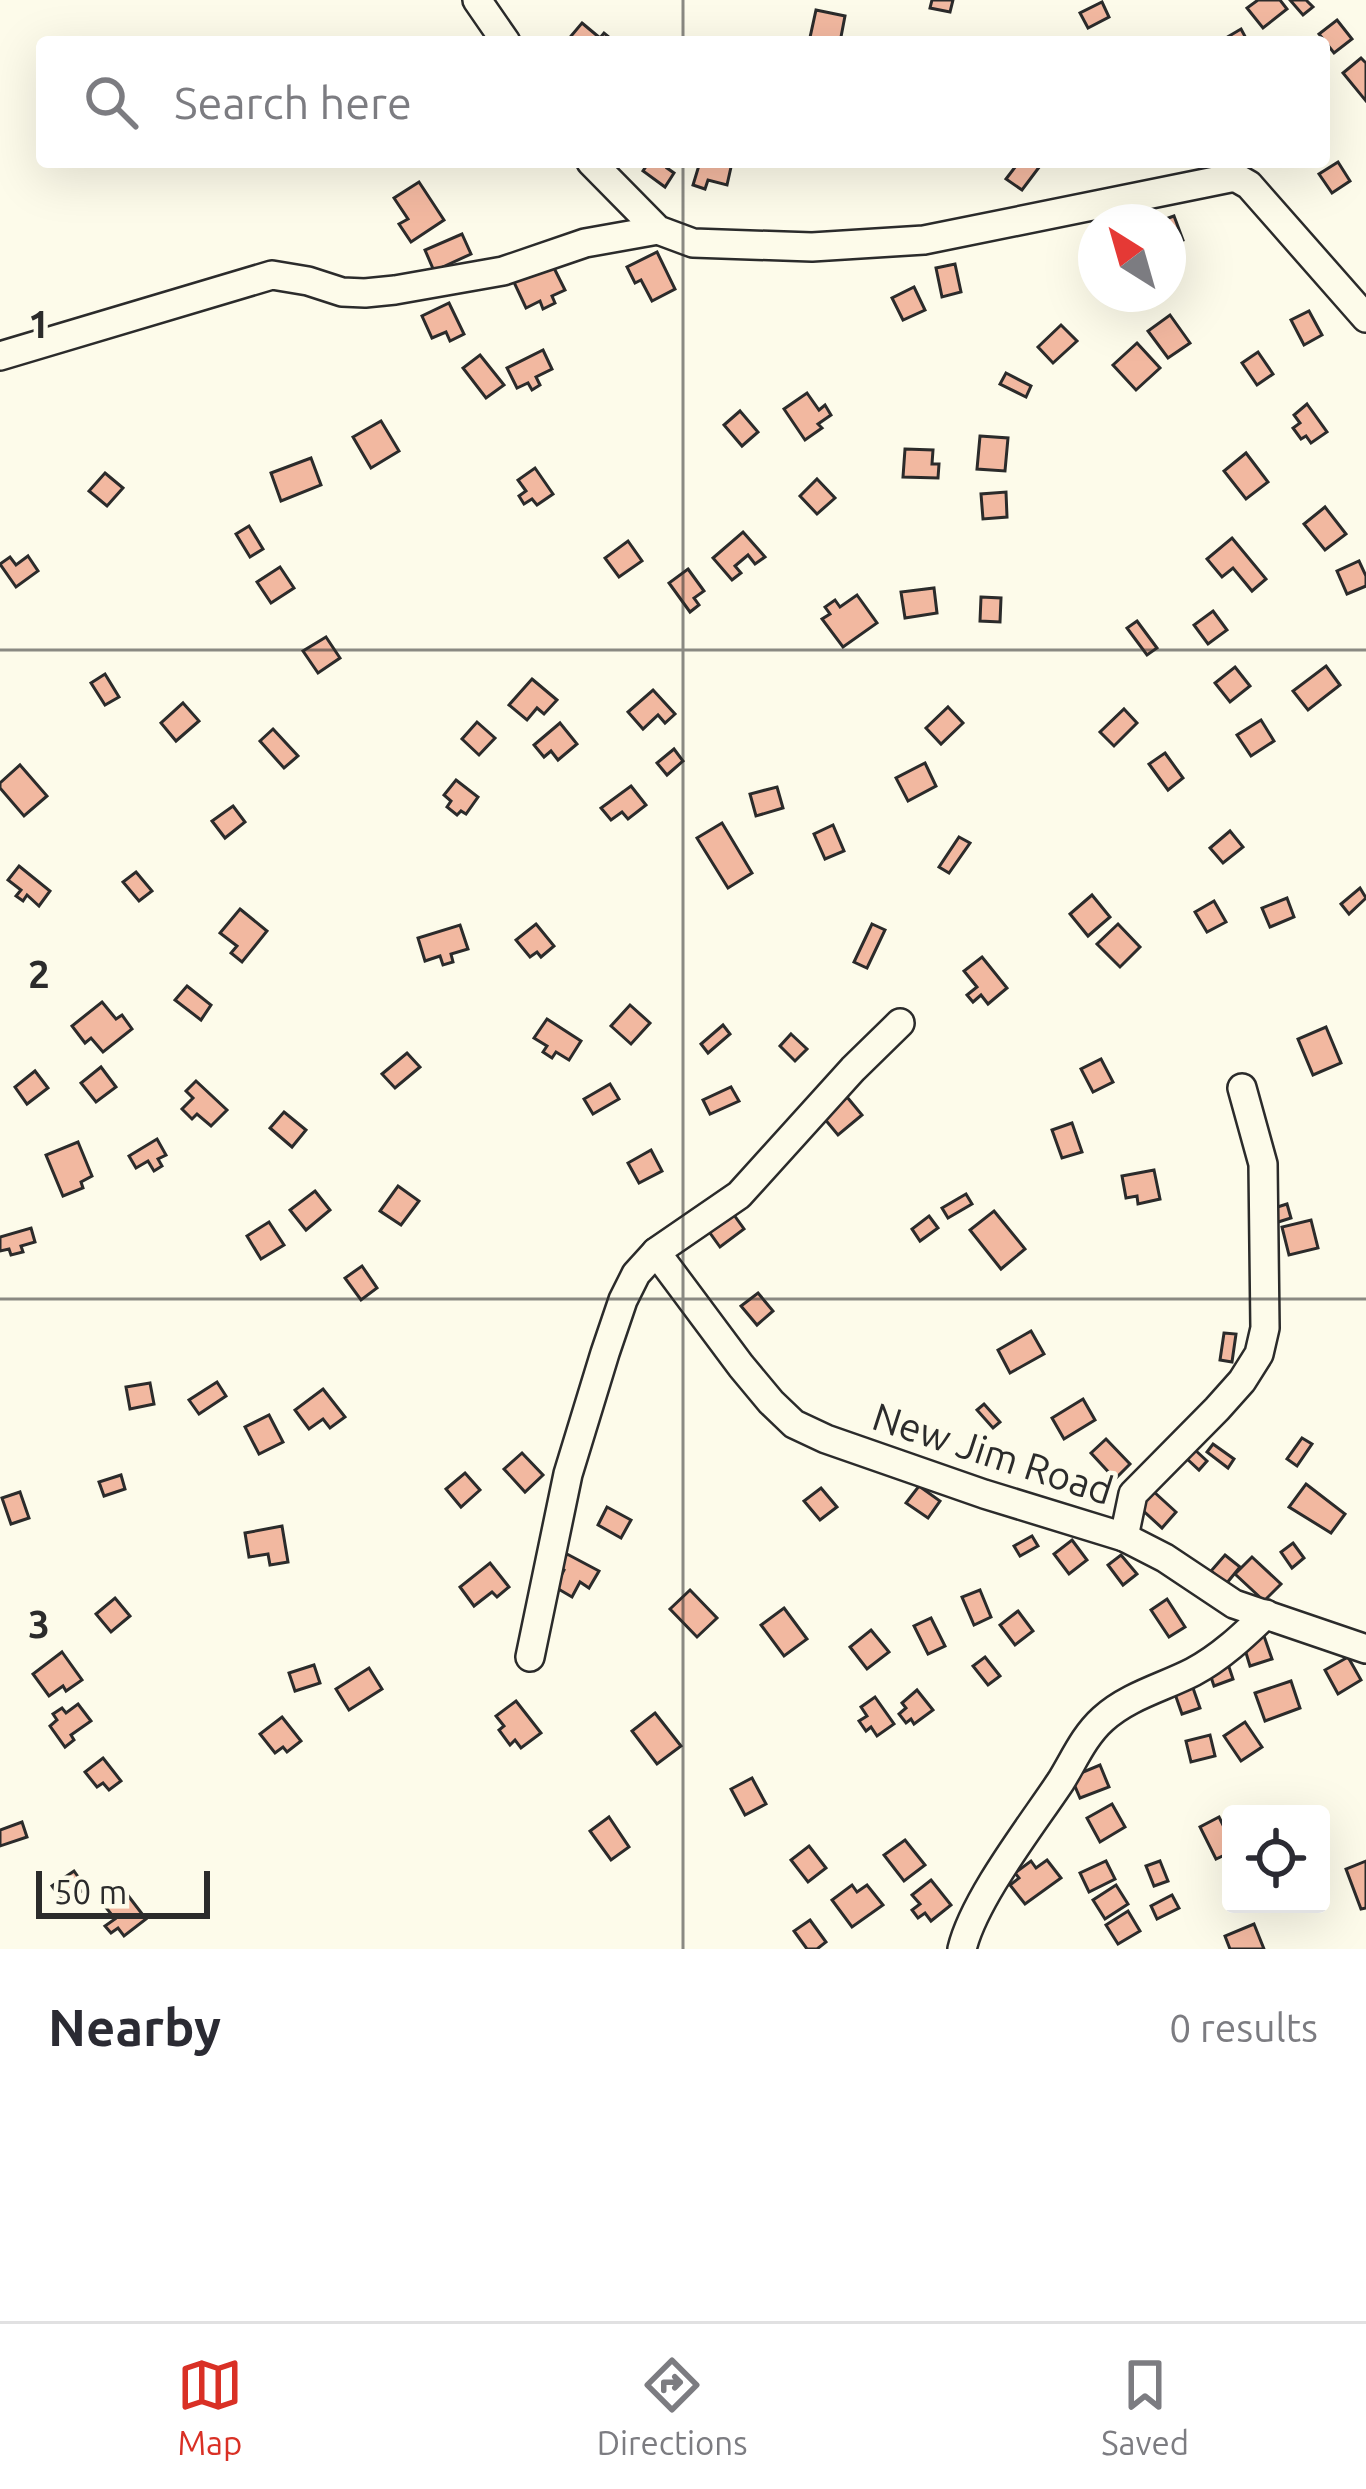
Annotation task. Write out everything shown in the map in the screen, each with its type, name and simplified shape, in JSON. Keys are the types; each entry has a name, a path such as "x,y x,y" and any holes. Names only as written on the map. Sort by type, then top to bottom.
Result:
{"street":[{"path":"476,0 502,36"},
{"path":"597,168 658,230 693,243 812,247 924,240 1235,177 1250,185 1366,318"},
{"path":"0,356 272,275 343,292 395,290 503,271 584,243 658,230"},
{"path":"530,1657 568,1474 623,1300 636,1274 656,1252 739,1195 900,1023"},
{"path":"1124,1537 1133,1494 1217,1409 1259,1354 1265,1328 1263,1164 1242,1088"},
{"name":"New Jim Road","path":"656,1252 741,1366 794,1424 984,1494 1124,1537 1234,1604 1366,1649"},
{"path":"962,1949 995,1880 1101,1720 1123,1704 1198,1669 1266,1614"}],"building":[{"path":"932,0 953,0 950,12 930,8"},
{"path":"1258,0 1280,0 1287,9 1263,28 1247,8"},
{"path":"1290,0 1306,0 1313,7 1303,15"},
{"path":"1102,2 1109,17 1088,28 1080,13"},
{"path":"816,10 845,16 841,36 810,36"},
{"path":"1337,20 1352,39 1334,53 1330,36 1319,34"},
{"path":"582,23 598,36 571,36"},
{"path":"1361,58 1366,63 1366,101 1343,73"},
{"path":"1338,162 1350,181 1332,193 1319,174"},
{"path":"667,168 674,173 665,187 643,171"},
{"path":"698,168 731,168 727,185 708,180 705,189 693,185"},
{"path":"1014,168 1038,168 1022,190 1006,179"},
{"path":"419,182 444,220 411,242 399,224 408,219 394,198"},
{"path":"462,234 471,254 434,271 425,250"},
{"path":"657,252 675,289 652,301 627,267"},
{"path":"550,260 565,290 552,296 555,303 543,309 540,301 526,308 512,278"},
{"path":"955,264 961,292 942,297 936,268"},
{"path":"914,287 925,310 903,320 892,298"},
{"path":"449,303 464,334 450,341 446,332 432,338 422,316"},
{"path":"1309,311 1322,335 1304,345 1291,320"},
{"path":"1170,315 1190,343 1168,358 1148,331"},
{"path":"1061,325 1077,341 1053,363 1038,347"},
{"path":"1137,343 1160,368 1136,390 1113,365"},
{"path":"543,350 552,369 536,377 540,385 532,390 528,383 517,388 507,368"},
{"path":"1258,352 1273,374 1257,385 1242,363"},
{"path":"480,355 504,385 486,398 463,368"},
{"path":"1006,373 1031,386 1026,397 1000,384"},
{"path":"807,393 819,410 825,405 831,415 805,440 784,409"},
{"path":"1307,404 1327,432 1311,443 1293,428 1300,423 1294,415"},
{"path":"740,411 758,432 742,446 724,425"},
{"path":"381,421 399,451 371,468 353,437"},
{"path":"980,436 1008,438 1005,471 977,469"},
{"path":"905,449 933,450 938,478 903,477"},
{"path":"1246,453 1268,482 1246,499 1224,471"},
{"path":"311,458 321,485 281,501 271,473"},
{"path":"535,468 553,494 537,505 532,499 524,504 519,496 526,491 518,480"},
{"path":"105,473 123,488 107,506 89,491"},
{"path":"817,479 835,498 817,514 800,496"},
{"path":"1006,492 1007,517 983,519 981,494"},
{"path":"1325,507 1346,534 1325,550 1304,524"},
{"path":"249,526 263,549 250,557 236,534"},
{"path":"743,532 765,557 755,564 748,555 735,566 741,573 732,580 713,558"},
{"path":"1232,538 1266,579 1252,591 1233,568 1222,577 1207,559"},
{"path":"628,541 642,561 619,577 605,558"},
{"path":"28,556 38,571 16,587 0,564 10,557 16,565"},
{"path":"1359,561 1366,586 1347,594 1337,571"},
{"path":"280,567 294,588 271,603 257,582"},
{"path":"688,569 704,591 694,598 699,605 690,612 669,583"},
{"path":"934,588 937,613 905,618 901,592"},
{"path":"857,595 877,623 843,647 822,619 830,614 825,607 835,600 840,607"},
{"path":"981,597 1001,598 1000,622 980,621"},
{"path":"1213,611 1227,630 1208,644 1194,625"},
{"path":"1137,621 1157,648 1147,655 1127,628"},
{"path":"326,637 340,658 318,673 303,651"},
{"path":"1326,666 1340,685 1308,710 1293,691"},
{"path":"1235,667 1250,686 1230,702 1215,683"},
{"path":"105,674 119,697 105,705 91,683"},
{"path":"532,679 557,700 544,714 537,708 527,720 509,705"},
{"path":"653,690 675,714 665,723 658,715 643,729 628,712"},
{"path":"183,703 199,721 176,741 161,723"},
{"path":"948,707 963,723 941,744 926,728"},
{"path":"1124,709 1137,723 1114,746 1100,732"},
{"path":"1261,720 1274,741 1251,756 1237,735"},
{"path":"477,722 495,738 479,755 462,739"},
{"path":"560,723 577,744 558,760 551,751 544,757 534,745"},
{"path":"273,729 298,756 284,768 260,741"},
{"path":"674,749 683,761 667,775 657,763"},
{"path":"1165,753 1183,778 1168,790 1149,764"},
{"path":"925,763 936,786 908,801 896,778"},
{"path":"20,765 47,796 24,816 0,788"},
{"path":"456,780 478,797 466,814 457,815 447,807 451,801 444,795"},
{"path":"631,786 646,805 628,819 622,812 611,820 601,808"},
{"path":"777,787 783,808 756,816 750,794"},
{"path":"233,806 245,822 225,838 212,821"},
{"path":"722,823 752,873 728,888 697,838"},
{"path":"833,825 844,851 825,859 814,834"},
{"path":"1230,831 1243,847 1223,863 1210,848"},
{"path":"959,837 970,843 949,873 939,867"},
{"path":"19,866 50,891 39,906 27,895 23,901 16,896 21,890 8,880"},
{"path":"136,872 152,891 139,901 123,882"},
{"path":"1360,888 1366,898 1349,914 1341,904"},
{"path":"1092,895 1110,917 1088,936 1070,914"},
{"path":"1287,898 1294,917 1270,927 1262,908"},
{"path":"1214,901 1226,922 1207,932 1195,912"},
{"path":"240,909 267,931 242,962 231,953 237,946 220,933"},
{"path":"536,924 554,946 541,957 537,952 530,957 516,940"},
{"path":"872,924 885,930 867,968 854,962"},
{"path":"1118,924 1140,947 1120,967 1097,944"},
{"path":"460,925 468,949 451,954 453,962 443,965 440,956 425,961 418,938"},
{"path":"982,957 1007,988 988,1004 981,995 973,1002 967,995 977,987 964,971"},
{"path":"187,986 211,1005 201,1020 175,1000"},
{"path":"102,1002 116,1019 122,1015 132,1029 103,1052 91,1038 85,1043 72,1026"},
{"path":"630,1005 650,1023 631,1044 611,1026"},
{"path":"547,1019 581,1041 569,1060 556,1052 552,1058 543,1052 547,1046 534,1038"},
{"path":"723,1025 730,1034 708,1053 701,1044"},
{"path":"1326,1027 1341,1063 1313,1075 1298,1039"},
{"path":"791,1034 807,1049 795,1061 780,1046"},
{"path":"407,1053 420,1067 395,1088 382,1074"},
{"path":"1101,1059 1113,1082 1093,1092 1081,1069"},
{"path":"101,1067 116,1087 96,1102 81,1083"},
{"path":"35,1071 48,1088 27,1104 15,1087"},
{"path":"196,1081 227,1110 211,1126 182,1109 193,1098 186,1091"},
{"path":"610,1084 619,1099 593,1114 584,1099"},
{"path":"731,1087 739,1101 710,1114 703,1100"},
{"path":"847,1097 862,1115 838,1135 823,1117"},
{"path":"284,1112 306,1130 292,1147 270,1128"},
{"path":"1072,1123 1082,1152 1062,1158 1052,1130"},
{"path":"157,1139 166,1155 158,1159 162,1166 154,1171 148,1161 136,1168 129,1156"},
{"path":"78,1142 92,1176 81,1182 83,1188 63,1196 46,1155"},
{"path":"651,1150 662,1171 639,1183 628,1163"},
{"path":"1154,1170 1160,1199 1138,1204 1137,1196 1126,1198 1122,1176"},
{"path":"398,1186 419,1201 401,1225 380,1211"},
{"path":"315,1191 330,1210 306,1230 290,1210"},
{"path":"966,1194 972,1204 948,1218 942,1208"},
{"path":"1287,1204 1291,1218 1275,1223 1271,1209"},
{"path":"729,1208 744,1229 720,1247 705,1226"},
{"path":"994,1211 1025,1249 1001,1269 970,1230"},
{"path":"929,1216 938,1228 920,1241 912,1229"},
{"path":"1311,1220 1318,1248 1289,1255 1282,1227"},
{"path":"269,1222 284,1245 261,1259 247,1236"},
{"path":"31,1228 35,1242 21,1246 23,1252 0,1251 0,1237"},
{"path":"362,1266 377,1288 361,1300 345,1278"},
{"path":"758,1293 773,1311 757,1325 741,1306"},
{"path":"1031,1331 1044,1354 1010,1373 998,1350"},
{"path":"1224,1333 1236,1334 1232,1362 1220,1360"},
{"path":"217,1382 226,1396 199,1414 189,1400"},
{"path":"150,1383 154,1404 130,1409 126,1387"},
{"path":"323,1389 345,1417 330,1428 323,1419 309,1429 295,1410"},
{"path":"1083,1399 1095,1420 1064,1439 1052,1418"},
{"path":"984,1404 1000,1422 993,1428 977,1410"},
{"path":"269,1415 283,1442 259,1454 245,1427"},
{"path":"1302,1438 1312,1444 1297,1466 1287,1459"},
{"path":"1106,1439 1130,1464 1115,1479 1091,1453"},
{"path":"1213,1444 1234,1459 1228,1468 1207,1452"},
{"path":"1194,1449 1207,1461 1199,1470 1186,1458"},
{"path":"522,1453 543,1475 525,1492 504,1469"},
{"path":"465,1473 480,1490 461,1507 446,1489"},
{"path":"121,1475 125,1489 104,1496 99,1482"},
{"path":"1306,1484 1345,1514 1331,1533 1289,1507"},
{"path":"919,1486 940,1501 928,1518 906,1503"},
{"path":"821,1488 837,1507 820,1520 804,1501"},
{"path":"1153,1491 1176,1512 1162,1528 1138,1506"},
{"path":"20,1492 29,1518 11,1524 2,1498"},
{"path":"607,1507 631,1520 621,1538 598,1525"},
{"path":"282,1526 288,1562 270,1565 268,1554 249,1557 245,1533"},
{"path":"1032,1536 1038,1546 1020,1556 1014,1546"},
{"path":"1072,1540 1087,1560 1069,1574 1054,1554"},
{"path":"1293,1543 1304,1558 1292,1568 1281,1552"},
{"path":"567,1554 599,1571 589,1588 580,1582 572,1597 555,1587"},
{"path":"1121,1555 1137,1574 1123,1585 1108,1565"},
{"path":"1225,1555 1240,1567 1226,1584 1211,1571"},
{"path":"1252,1557 1281,1584 1264,1601 1235,1574"},
{"path":"490,1563 509,1587 497,1597 492,1592 474,1606 460,1587"},
{"path":"690,1590 717,1618 697,1637 670,1609"},
{"path":"980,1590 991,1617 974,1625 962,1597"},
{"path":"115,1598 130,1616 111,1632 96,1614"},
{"path":"1167,1599 1185,1627 1169,1637 1151,1610"},
{"path":"784,1608 807,1639 784,1656 761,1625"},
{"path":"1018,1611 1033,1631 1015,1645 1000,1625"},
{"path":"931,1618 945,1646 928,1654 914,1626"},
{"path":"871,1630 889,1652 867,1669 850,1647"},
{"path":"1264,1636 1272,1659 1250,1666 1243,1643"},
{"path":"62,1652 82,1680 49,1696 33,1674"},
{"path":"985,1657 1000,1676 988,1685 973,1666"},
{"path":"1348,1657 1361,1680 1338,1694 1325,1670"},
{"path":"1227,1661 1233,1679 1214,1686 1208,1668"},
{"path":"314,1665 320,1683 295,1691 289,1673"},
{"path":"369,1668 382,1689 349,1710 336,1689"},
{"path":"1291,1681 1300,1708 1265,1721 1255,1693"},
{"path":"1193,1688 1200,1708 1182,1714 1175,1694"},
{"path":"917,1690 933,1710 914,1724 911,1719 906,1723 899,1714 906,1708 902,1703"},
{"path":"875,1697 894,1724 877,1736 859,1721 867,1716 861,1707"},
{"path":"516,1701 541,1733 521,1748 515,1740 510,1745 496,1716"},
{"path":"78,1704 91,1721 71,1735 74,1740 65,1747 50,1726 57,1720 53,1714 62,1708 66,1713"},
{"path":"655,1713 681,1746 657,1764 632,1731"},
{"path":"282,1717 301,1741 287,1752 283,1747 275,1753 260,1734"},
{"path":"1245,1722 1262,1747 1241,1761 1224,1736"},
{"path":"1210,1735 1215,1756 1191,1762 1186,1741"},
{"path":"103,1758 121,1781 109,1790 103,1783 97,1787 85,1772"},
{"path":"1100,1765 1109,1787 1080,1798 1071,1777"},
{"path":"752,1778 766,1804 745,1815 731,1789"},
{"path":"1112,1804 1125,1827 1100,1842 1087,1818"},
{"path":"609,1817 629,1847 611,1860 590,1831"},
{"path":"1219,1817 1222,1856 1216,1859 1200,1827"},
{"path":"22,1822 27,1837 0,1846 0,1830"},
{"path":"905,1840 925,1865 904,1881 884,1855"},
{"path":"809,1846 826,1868 808,1882 791,1860"},
{"path":"1047,1860 1061,1878 1025,1904 1010,1885 1019,1878 1015,1873 1031,1861 1036,1868"},
{"path":"1106,1861 1115,1879 1089,1892 1080,1873"},
{"path":"1160,1861 1168,1881 1154,1886 1146,1866"},
{"path":"1366,1861 1366,1908 1361,1909 1346,1869"},
{"path":"74,1871 86,1888 64,1903 52,1886"},
{"path":"931,1880 951,1905 931,1921 925,1913 918,1918 912,1910 920,1904 912,1895"},
{"path":"852,1885 857,1892 867,1885 883,1905 852,1927 832,1900"},
{"path":"1116,1885 1128,1904 1105,1919 1093,1900"},
{"path":"123,1889 146,1919 124,1936 118,1928 111,1933 105,1926 115,1919 104,1905"},
{"path":"1172,1895 1179,1908 1157,1919 1151,1906"},
{"path":"1128,1911 1140,1931 1118,1944 1106,1925"},
{"path":"810,1920 826,1942 817,1949 807,1949 794,1931"},
{"path":"1254,1924 1264,1949 1230,1949 1225,1936"}]}
